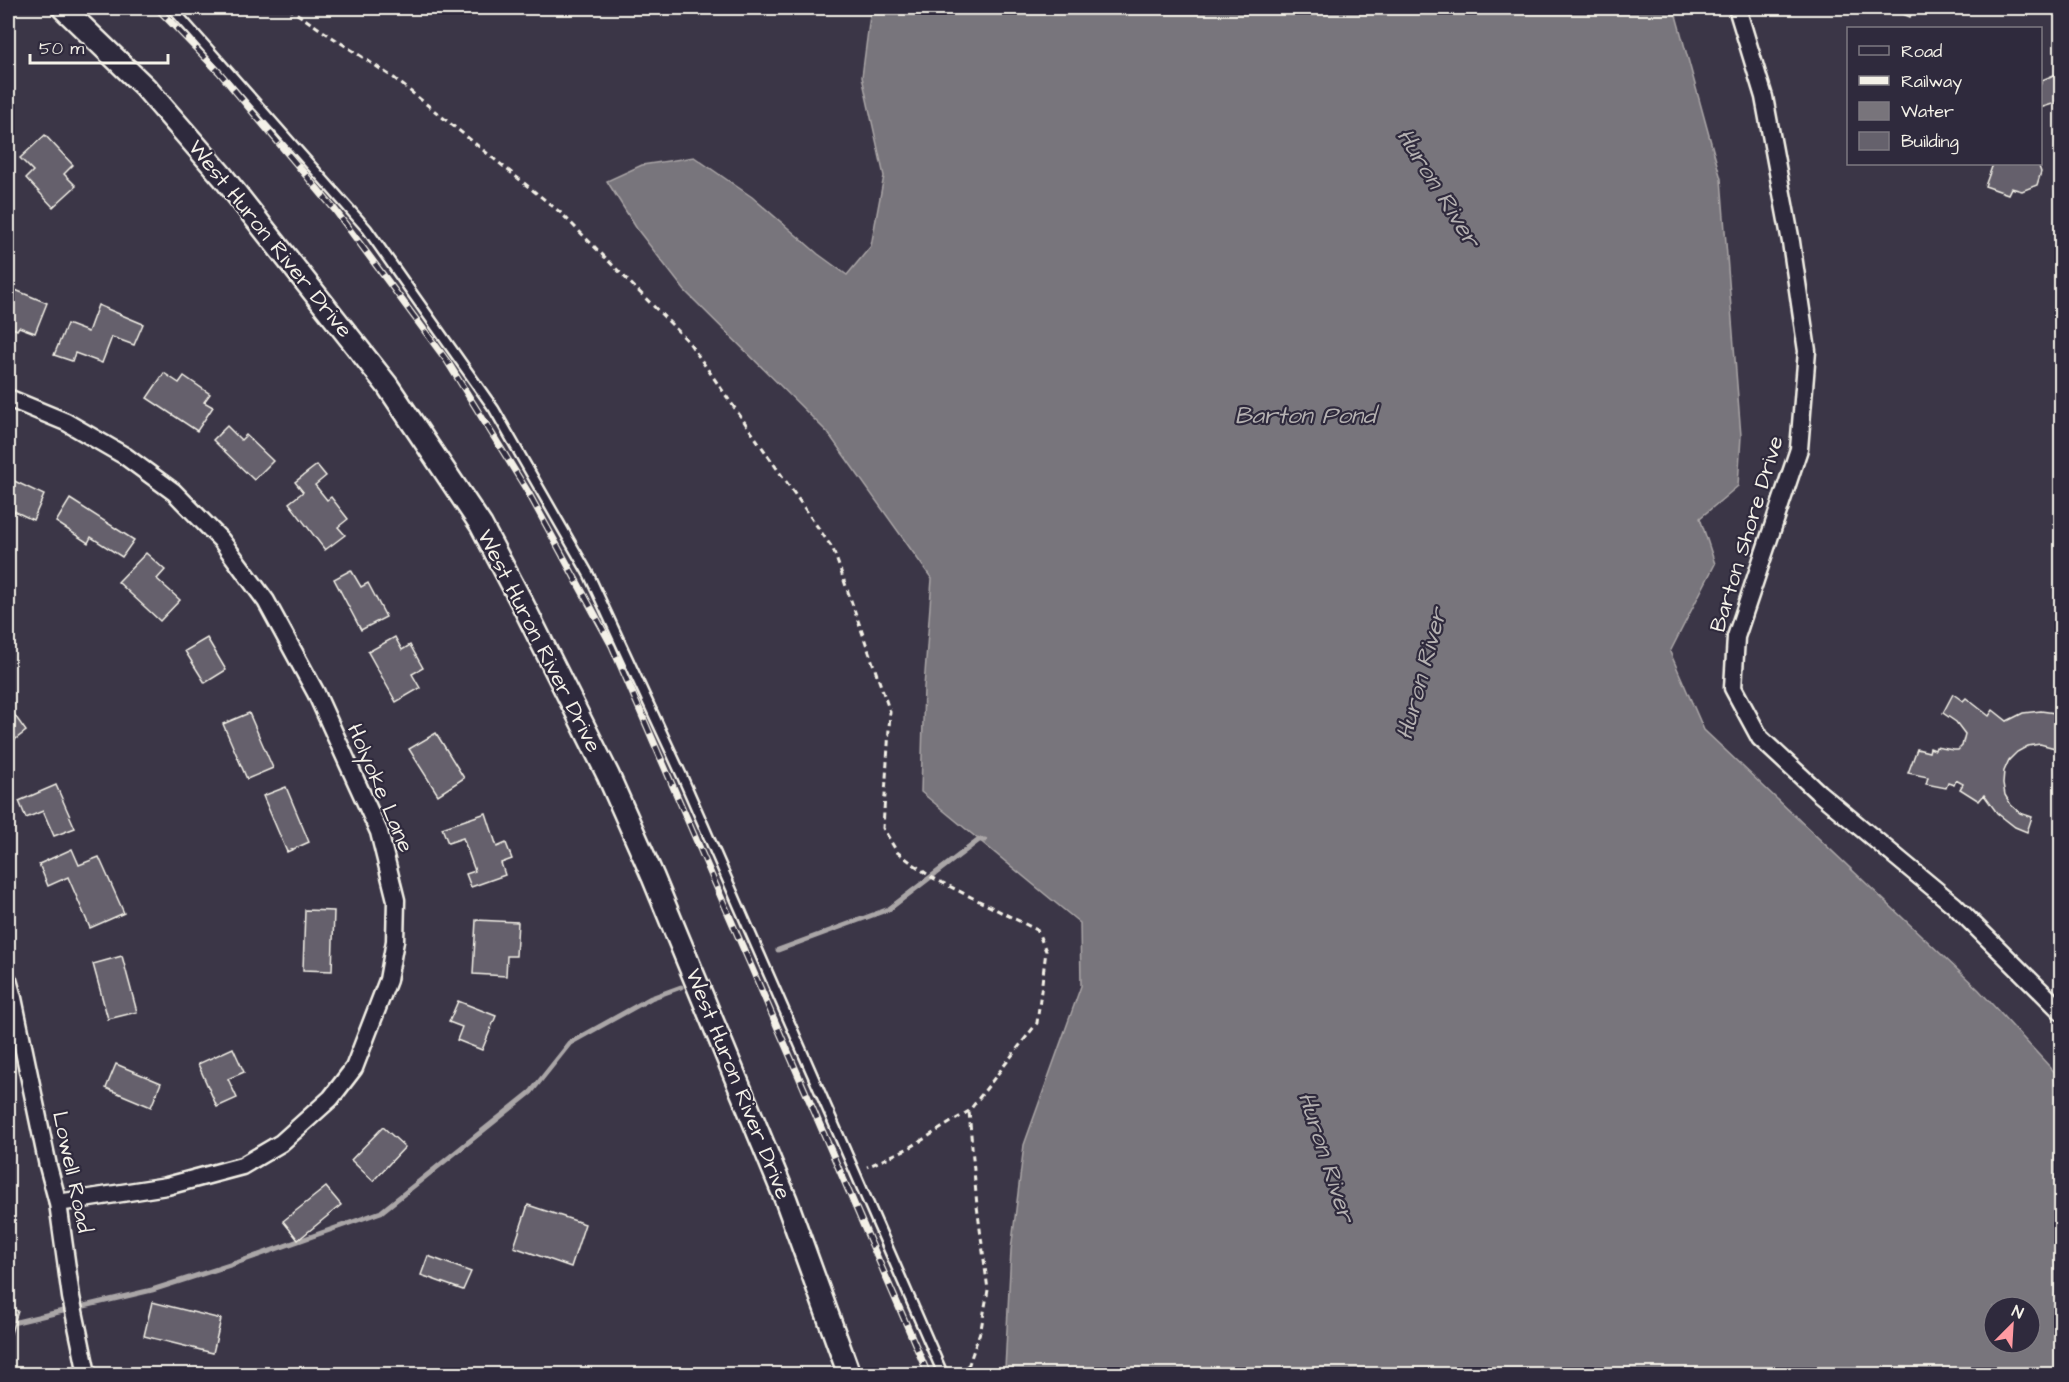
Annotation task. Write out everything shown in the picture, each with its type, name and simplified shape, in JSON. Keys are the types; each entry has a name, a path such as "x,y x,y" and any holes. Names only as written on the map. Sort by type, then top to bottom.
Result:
{"street":[{"name":"West Huron River Drive","path":"63,8 145,87 222,177 387,385 481,525 608,775 653,877 786,1200 849,1374"},
{"name":"Barton Shore Drive","path":"1737,8 1764,97 1791,242 1807,351 1799,449 1736,637 1733,688 1760,738 1819,793 1954,905 2061,1012"},
{"name":"Holyoke Lane","path":"8,398 66,422 125,456 174,492 221,540 266,601 316,693 379,832 396,900 395,941 388,980 354,1068 331,1098 281,1143 242,1166 167,1186 58,1203"},
{"name":"Lowell Road","path":"8,980 58,1203 71,1297 87,1374"}],"lane":[{"path":"172,8 367,229 494,409 589,575 682,776 943,1374"}],"path":[{"path":"288,8 394,78 561,213 688,341 833,549 890,712 883,828 897,852 932,877 1038,930 1046,951 1037,1023 969,1111 911,1147 856,1173"},
{"path":"960,1374 969,1364 981,1329 988,1290 977,1206 969,1111"}],"water":[{"name":"Barton Pond","path":"871,8 1674,8 1721,179 1741,436 1738,486 1700,518 1715,564 1670,652 1704,730 1979,990 2061,1079 2061,1374 1008,1374 1005,1369 1011,1250 1024,1145 1081,986 1080,923 921,792 924,687 932,579 828,433 685,291 637,229 607,181 642,165 694,157 752,197 818,254 847,275 871,246 884,176 862,77"}],"building":[{"path":"1889,8 1914,8 1910,17"},
{"path":"2056,74 2062,76 2062,101 2042,107 2042,80"},
{"path":"45,135 73,165 64,174 76,186 53,207 26,178 33,171 20,158"},
{"path":"1993,165 2038,165 2041,172 2037,185 2022,191 2011,188 2008,194 1985,186"},
{"path":"8,287 47,303 35,333 8,326"},
{"path":"98,305 143,324 134,345 112,337 102,363 75,353 72,361 54,355 67,324 88,332"},
{"path":"164,373 179,383 184,376 210,394 204,402 213,407 197,431 147,398"},
{"path":"227,426 241,440 246,435 273,461 254,480 213,440"},
{"path":"317,465 326,476 315,485 327,500 331,497 348,519 338,527 345,535 325,550 289,503 303,492 295,482"},
{"path":"8,478 44,495 33,520 14,511 8,523"},
{"path":"70,499 134,540 122,557 91,537 88,543 56,522"},
{"path":"146,553 165,570 157,579 180,600 160,621 118,582"},
{"path":"351,570 361,587 368,583 386,617 361,630 334,579"},
{"path":"395,637 402,650 410,645 423,668 412,674 420,688 396,702 368,652"},
{"path":"207,638 226,670 205,683 185,651"},
{"path":"1953,694 1963,701 1966,698 1989,716 1993,710 2007,721 2023,713 2041,711 2062,714 2055,748 2040,744 2028,746 2009,760 2004,771 2005,795 2011,805 2020,813 2032,817 2027,832 2015,827 1997,813 1984,795 1979,801 1960,789 1963,784 1956,780 1954,785 1948,783 1946,788 1926,784 1928,777 1908,773 1917,749 1929,752 1930,748 1958,750 1962,746 1965,734 1956,722 1943,713"},
{"path":"8,706 26,731 8,745"},
{"path":"249,713 273,768 247,779 223,724"},
{"path":"436,733 464,778 438,795 409,749"},
{"path":"56,785 75,828 54,836 43,811 26,818 19,801"},
{"path":"286,787 309,842 287,852 263,796"},
{"path":"486,813 497,847 506,843 512,859 501,863 505,875 471,887 466,874 475,871 463,838 448,843 442,828"},
{"path":"72,849 79,865 99,857 124,913 90,928 68,877 48,886 39,864"},
{"path":"305,910 334,911 332,971 303,970"},
{"path":"476,920 518,922 516,956 507,956 506,976 473,974"},
{"path":"122,956 137,1012 108,1019 93,964"},
{"path":"458,1001 496,1016 482,1050 457,1040 462,1027 449,1022"},
{"path":"233,1048 244,1072 228,1079 237,1098 217,1107 198,1064"},
{"path":"116,1064 161,1083 151,1107 106,1088"},
{"path":"383,1127 405,1147 373,1181 351,1160"},
{"path":"326,1187 341,1205 298,1240 283,1221"},
{"path":"528,1205 585,1224 571,1267 514,1247"},
{"path":"428,1256 471,1272 463,1290 421,1275"},
{"path":"152,1302 221,1319 213,1353 144,1336"},
{"path":"8,1308 18,1311 9,1339 8,1339"}],"waterway":[{"path":"778,950 889,909 979,840 985,840"},
{"path":"8,1324 152,1290 381,1212 531,1092 570,1043 651,998 681,987"}],"railway":[{"path":"157,8 219,72 335,210 447,361 528,492 612,646 928,1374"}],"water label":[{"name":"Huron River","path":"1438,188"},
{"name":"Huron River","path":"1422,674"},
{"name":"Huron River","path":"1326,1157"}]}
